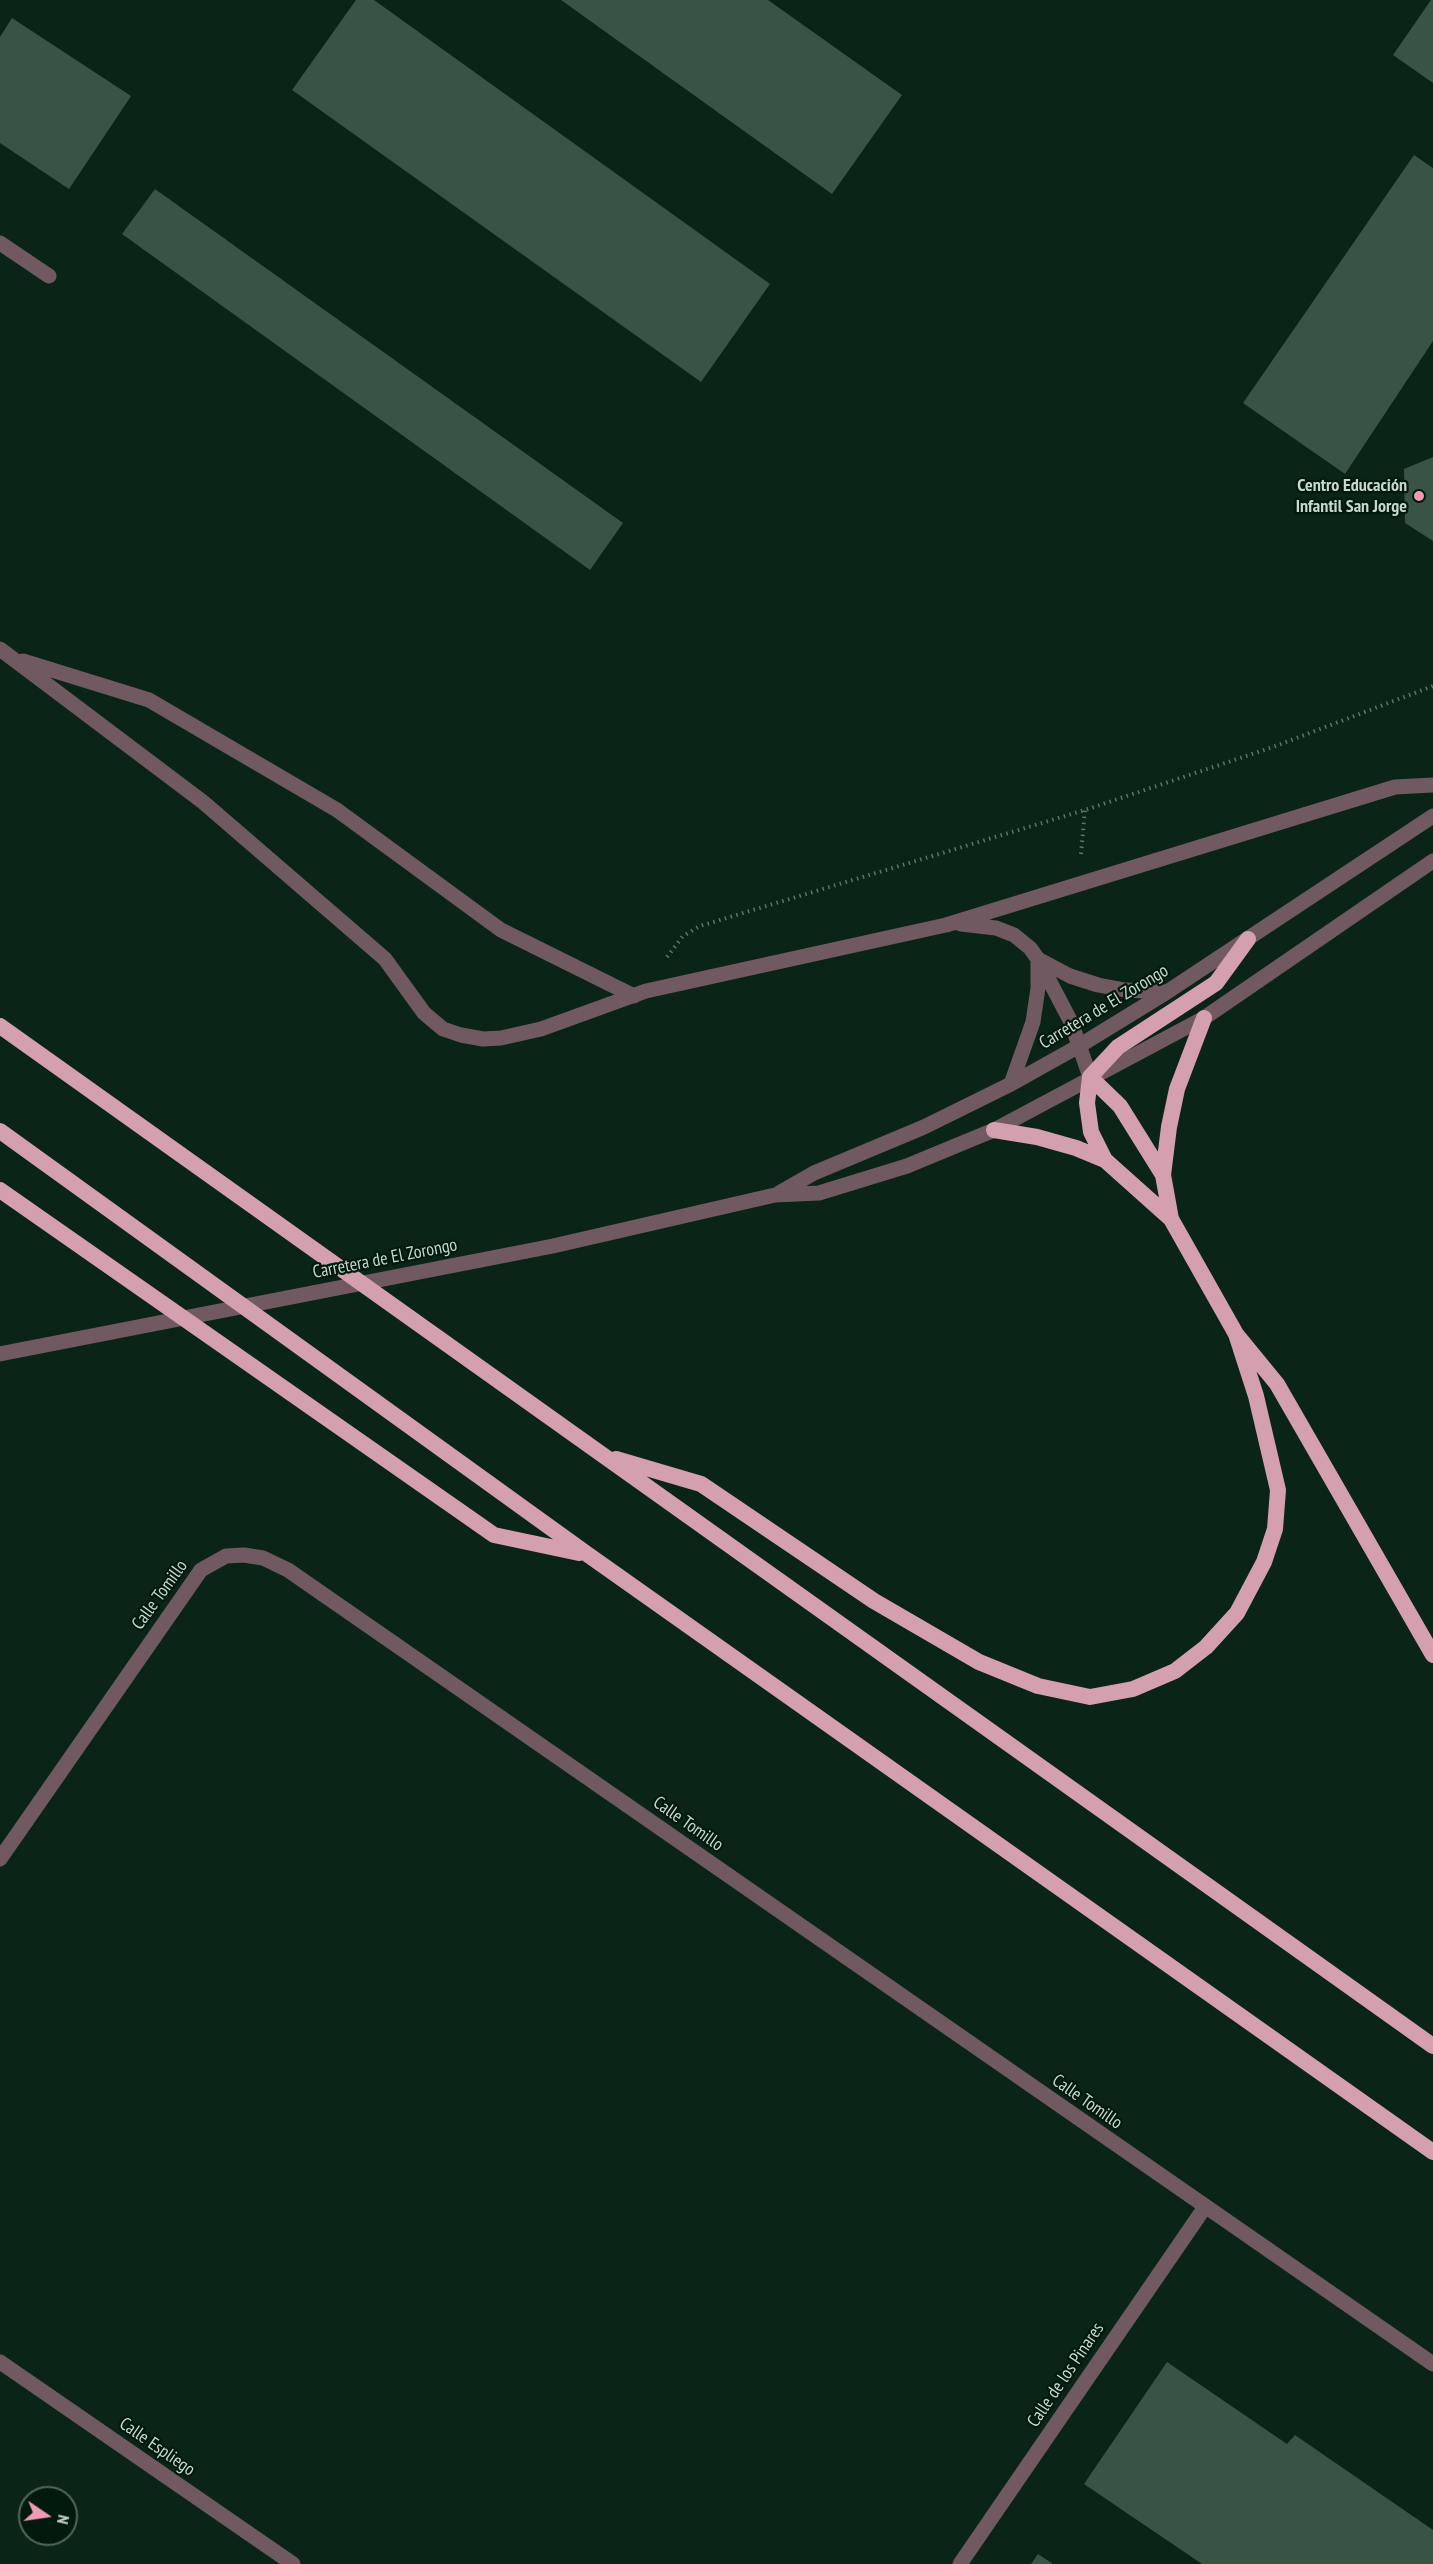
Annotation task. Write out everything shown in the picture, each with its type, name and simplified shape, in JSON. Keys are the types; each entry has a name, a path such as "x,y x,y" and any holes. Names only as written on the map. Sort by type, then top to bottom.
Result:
{"highway":[{"path":"1105,1160 1091,1132 1087,1103 1090,1077 1118,1047 1216,983 1248,939"},
{"path":"1171,1219 1163,1175 1169,1127 1177,1089 1204,1018"},
{"path":"0,1026 1433,2046"},
{"path":"1090,1077 1120,1106 1163,1175"},
{"path":"994,1130 1036,1137 1076,1148 1105,1160 1171,1219 1236,1334 1277,1384 1433,1655"},
{"path":"0,1131 587,1554 1433,2152"},
{"path":"0,1190 494,1535 587,1554"},
{"path":"603,1455 701,1484 874,1601 979,1662 1038,1686 1090,1697 1133,1689 1175,1671 1206,1647 1237,1613 1264,1562 1275,1529 1278,1490 1256,1396 1236,1334"}],"street":[{"path":"0,243 49,276"},
{"path":"5,653 149,700 337,810 501,930 640,994"},
{"path":"5,653 203,802 385,959 424,1013 443,1029 483,1039 501,1038 541,1029 640,994 946,925 1395,787 1433,785"},
{"name":"Carretera de El Zorongo","path":"775,1195 814,1173 924,1127 1011,1084 1079,1046 1167,992 1433,816"},
{"name":"Carretera de El Zorongo","path":"0,1354 552,1246 775,1195 819,1193 907,1167 994,1130 1204,1018 1433,861"},
{"path":"946,925 971,923 996,928 1014,935 1030,948 1071,1022 1090,1077"},
{"path":"1038,959 1070,976 1098,985 1125,990 1167,992"},
{"path":"1011,1084 1033,1022 1038,988 1038,959"},
{"name":"Calle Tomillo","path":"0,1859 201,1570 226,1556 244,1555 263,1558 288,1570 1433,2364"},
{"name":"Calle de los Pinares","path":"960,2564 1205,2207"},
{"name":"Calle Espliego","path":"0,2362 293,2564"}],"path":[{"path":"640,994 679,940 700,926 1085,810 1273,747 1433,686"},
{"path":"1078,885 1085,810"}],"building":[{"path":"356,0 374,0 770,284 701,382 292,90"},
{"path":"561,0 768,0 902,95 832,194"},
{"path":"1433,0 1433,83 1393,55"},
{"path":"12,18 131,96 69,189 0,143 0,37"},
{"path":"1414,155 1433,168 1433,341 1345,474 1243,403"},
{"path":"155,189 623,523 590,570 122,234"},
{"name":"Centro Educación Infantil San Jorge","path":"1433,457 1433,541 1405,523 1404,469"},
{"path":"1167,2362 1287,2444 1295,2435 1433,2530 1433,2564 1202,2564 1084,2484"},
{"path":"1038,2554 1053,2564 1031,2564"}],"place":[{"name":"Centro Educación Infantil San Jorge","path":"1419,496"}]}
